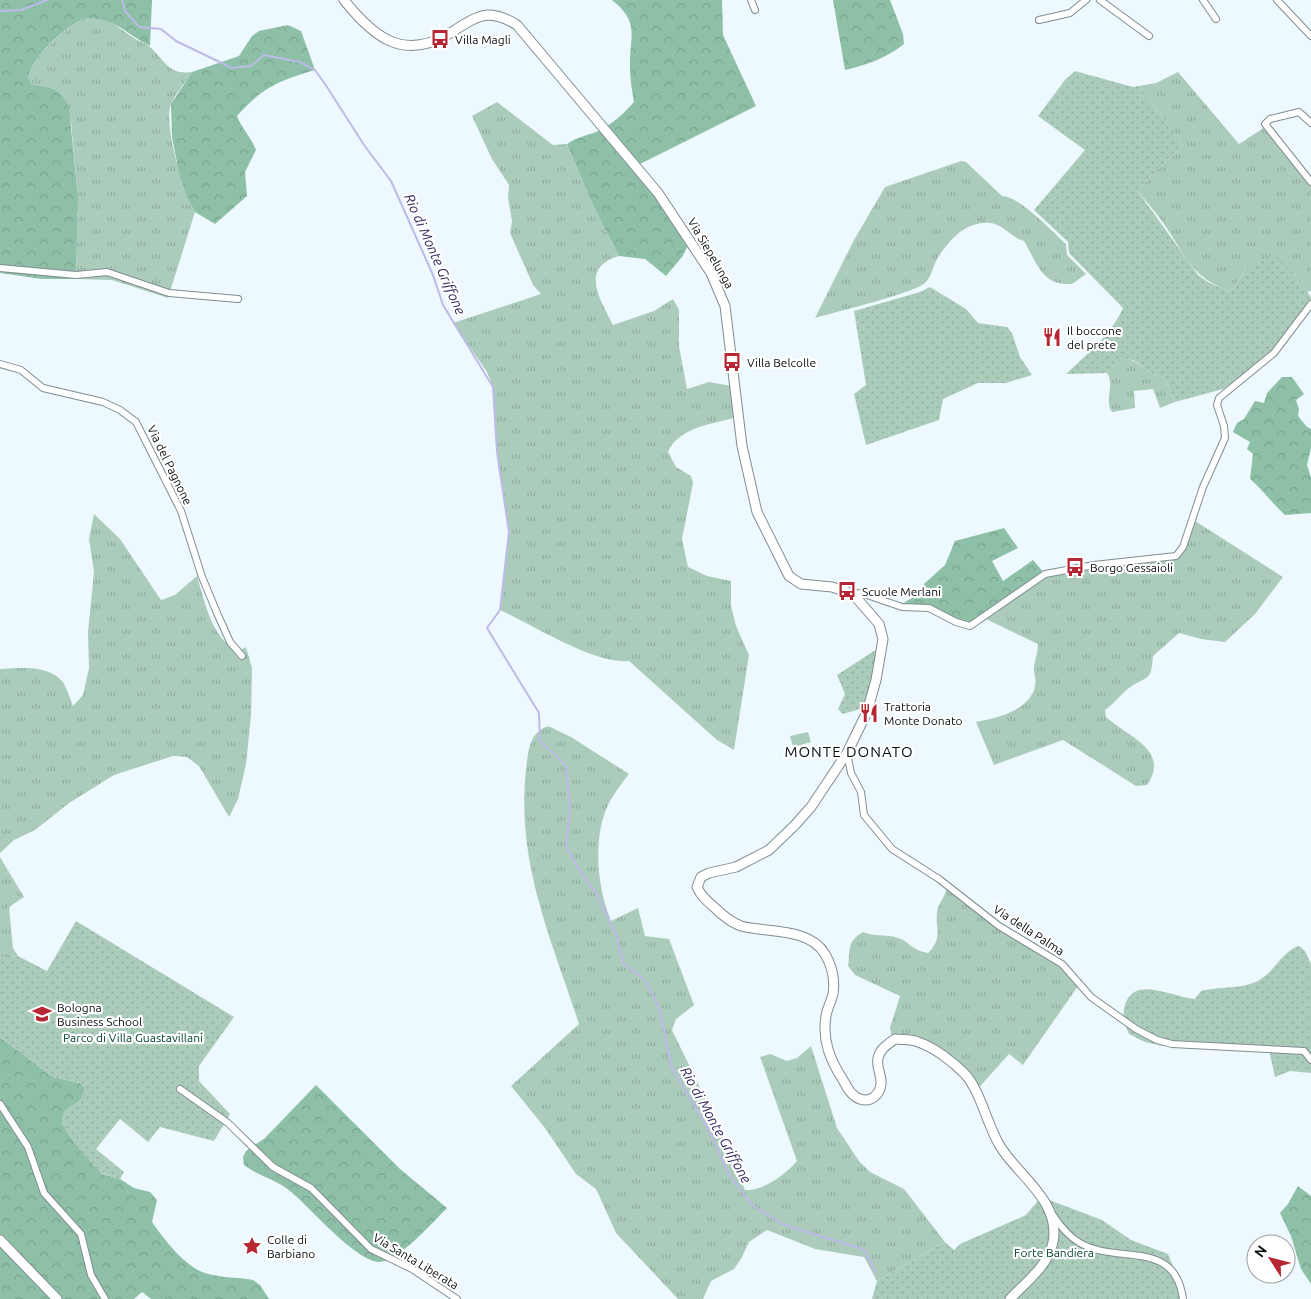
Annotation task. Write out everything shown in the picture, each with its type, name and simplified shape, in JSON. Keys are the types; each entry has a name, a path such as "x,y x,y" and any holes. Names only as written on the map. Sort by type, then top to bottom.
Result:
{"street":[{"name":"Via Siepelunga","path":"344,0 370,31 392,42 406,45 431,42 488,15 506,19 524,31 658,193 718,287 725,306 742,446 748,466 753,499 789,576 801,584 832,587 853,594"},
{"path":"751,0 755,10"},
{"path":"1039,20 1070,13 1086,0"},
{"path":"1100,0 1149,36"},
{"path":"1203,0 1216,19"},
{"path":"1277,0 1311,36"},
{"path":"1311,122 1299,112 1270,119 1265,124 1311,182"},
{"path":"0,268 76,276 107,272 169,293 238,299"},
{"path":"853,594 868,596 902,607 929,608 956,622 970,626 1045,574 1094,564 1176,556 1183,547 1203,487 1224,438 1225,432 1217,405 1219,398 1274,353 1311,304"},
{"name":"Via del Pagnone","path":"0,364 21,370 43,388 103,402 120,410 136,422 181,511 202,577 230,642 242,656"},
{"path":"853,594 879,624 882,639 874,687 867,712 857,735 811,807 796,825 769,850 736,867 700,877 697,887 700,895 729,921 741,926 798,936 812,942 824,953 832,970 833,994 826,1015 825,1040 830,1059 852,1094 860,1099 869,1100 877,1095 882,1083 877,1067 878,1056 895,1039 918,1041 938,1053 966,1075 1000,1148 1028,1178 1063,1229 1080,1243 1101,1250 1128,1253 1172,1268 1180,1281 1183,1299"},
{"name":"Via della Palma","path":"847,753 851,773 861,792 864,815 892,849 939,879 999,926 1062,964 1091,997 1136,1029 1157,1040 1172,1044 1304,1051 1311,1060"},
{"name":"Via Santa Liberata","path":"180,1089 220,1117 272,1167 311,1188 372,1249 412,1269 457,1299"},
{"path":"0,1104 28,1147 44,1193 81,1234 91,1275 105,1299"},
{"path":"1010,1299 1048,1258 1053,1242 1054,1224 1047,1206"},
{"path":"0,1240 57,1299"}],"green space":[{"path":"0,0 152,0 150,46 113,23 85,18 59,35 43,51 36,60 28,77 32,85 50,88 58,92 69,107 78,199 76,279 42,279 0,273"},
{"path":"612,0 722,0 723,35 756,106 636,166 690,242 682,257 666,276 645,259 619,256 595,210 567,144 607,126 634,102 630,71 632,31 627,16"},
{"path":"833,0 890,0 903,34 904,44 876,60 845,70"},
{"path":"85,18 110,22 133,38 149,46 168,66 178,71 192,72 171,104 169,114 172,143 180,175 195,212 168,298 112,280 76,279 78,199 71,122 32,85 28,77 43,51 68,28"},
{"path":"288,25 301,31 315,70 272,86 255,98 237,116 256,150 245,172 247,196 215,224 195,212 188,199 179,173 172,137 171,104 192,72 239,56 252,36 259,31"},
{"path":"1075,71 1133,87 1139,86 1183,145 1137,190 1198,275 1230,292 1247,268 1274,254 1294,274 1311,297 1311,300 1275,349 1245,374 1223,389 1175,402 1165,378 1155,375 1132,360 1125,360 1117,364 1107,373 1066,374 1090,352 1112,327 1123,308 1069,253 1068,242 1034,210 1085,150 1038,116 1065,80"},
{"path":"1178,72 1239,144 1265,127 1311,184 1311,291 1307,292 1294,274 1247,268 1230,292 1208,281 1188,262 1163,222 1137,190 1183,145 1139,86 1156,83"},
{"path":"497,102 553,145 567,144 595,210 619,256 607,261 599,268 596,276 599,295 613,325 654,311 673,299 679,310 679,346 687,389 709,382 731,386 734,418 687,432 679,437 668,452 676,467 691,476 693,483 682,539 688,567 707,576 731,581 731,606 736,626 749,655 734,750 717,740 629,661 615,661 582,651 500,610 509,532 497,452 493,387 487,372 453,323 541,294 533,285 510,233 512,221 508,198 509,185 492,159 472,116"},
{"path":"961,161 966,162 1002,196 1017,202 1044,223 1066,244 1067,255 1086,274 1072,284 1062,284 1054,281 1042,272 1024,241 995,224 978,224 970,226 949,242 937,259 925,283 890,297 815,318 854,240 885,187"},
{"path":"930,287 966,309 978,323 1007,327 1012,333 1020,357 1032,375 1006,383 978,383 943,399 939,420 866,445 854,394 866,385 854,311 920,292"},
{"path":"1128,359 1149,372 1165,378 1175,402 1160,408 1153,389 1134,391 1135,408 1112,412 1109,403 1110,382 1107,373 1119,361"},
{"path":"1282,377 1292,377 1304,394 1296,400 1299,409 1298,416 1311,429 1311,448 1307,465 1311,478 1311,513 1285,515 1250,479 1253,454 1247,449 1250,442 1233,432 1237,423 1244,419 1255,401 1264,403 1267,393"},
{"path":"94,514 120,539 161,600 175,595 197,576 206,608 221,637 238,651 246,647 252,668 251,715 246,764 238,799 229,817 199,766 187,757 173,756 114,775 69,803 35,830 14,840 0,853 0,669 35,669 51,673 64,684 73,706 83,695 89,668 88,632 94,572 89,539"},
{"path":"1192,519 1283,577 1255,614 1225,642 1201,639 1179,633 1153,656 1148,676 1128,688 1105,710 1106,717 1144,745 1150,753 1154,762 1153,773 1147,785 1136,786 1063,740 994,765 976,722 1011,712 1026,702 1032,695 1036,681 1034,669 1038,644 986,619 1042,578 1068,568 1176,553 1183,548"},
{"path":"1004,528 1018,548 992,561 1003,581 1033,560 1045,574 970,626 939,612 902,604 920,593 924,584 945,565 955,541"},
{"path":"877,649 870,688 864,708 843,714 838,709 845,694 837,675"},
{"path":"548,726 571,737 629,774 609,803 600,831 598,862 606,908 611,921 638,908 645,936 669,939 694,1005 676,1019 672,1030 722,1133 745,1190 752,1190 766,1185 787,1171 797,1161 760,1057 770,1054 787,1061 797,1058 811,1046 837,1128 859,1161 870,1172 904,1189 945,1242 877,1281 864,1257 815,1249 767,1230 749,1242 734,1269 711,1281 703,1299 678,1299 616,1233 596,1189 576,1174 545,1128 511,1086 579,1024 538,900 526,837 524,804 529,750 533,738"},
{"path":"808,732 811,742 793,747 790,736"},
{"path":"0,857 24,897 9,907 13,948 18,956 0,958"},
{"path":"947,886 1057,964 1078,986 1023,1065 1009,1054 975,1092 967,1079 934,1050 892,1037 890,1028 900,996 855,975 848,966 852,943 863,932 900,938 917,950 928,953 936,941 938,908 945,895"},
{"name":"Parco di Villa Guastavillani","path":"76,921 234,1017 199,1066 199,1081 230,1114 214,1141 160,1127 148,1142 120,1119 96,1149 124,1172 120,1179 104,1174 97,1169 71,1138 62,1122 64,1112 81,1099 85,1088 80,1083 53,1077 0,1037 0,958 18,956 47,971"},
{"path":"1299,946 1305,951 1311,964 1311,1073 1290,1071 1275,1077 1269,1050 1162,1046 1145,1042 1129,1034 1124,1013 1125,1004 1133,993 1149,989 1195,999 1201,991 1208,989 1247,985 1261,979 1288,952"},
{"path":"0,1037 53,1077 80,1083 85,1088 80,1101 68,1108 62,1123 102,1174 120,1179 134,1188 150,1192 157,1200 152,1222 187,1263 208,1274 253,1280 260,1285 269,1299 151,1299 142,1292 134,1299 0,1299"},
{"path":"316,1085 400,1169 447,1208 415,1240 387,1260 379,1262 357,1252 290,1191 279,1183 244,1165 243,1157 246,1151 265,1138"},
{"path":"1298,1186 1311,1196 1311,1284 1301,1269 1296,1252 1296,1234 1290,1234 1280,1213 1288,1204"},
{"name":"Forte Bandiera","path":"1041,1197 1102,1220 1131,1240 1168,1254 1186,1299 872,1299 877,1281 945,1242 954,1250 960,1244 1026,1215"}],"waterway":[{"name":"Rio di Monte Griffone","path":"0,11 21,10 47,0"},
{"name":"Rio di Monte Griffone","path":"122,0 125,11 139,27 161,29 176,41 232,68 251,66 264,55 300,62 315,70 364,145 391,181 433,275 443,305 493,387 497,452 509,532 500,610 487,628 539,713 540,741 566,766 570,809 566,846 578,868 597,895 616,934 623,963 646,981 659,1008 672,1068 710,1132 728,1173 752,1205 782,1224 865,1250 875,1272"}],"place":[{"name":"Villa Magli","path":"440,39"},
{"name":"Il boccone del prete","path":"1052,337"},
{"name":"Villa Belcolle","path":"732,362"},
{"name":"Borgo Gessaioli","path":"1075,567"},
{"name":"Scuole Merlani","path":"847,591"},
{"name":"Trattoria Monte Donato","path":"869,713"},
{"name":"Bologna Business School","path":"42,1014"},
{"name":"Colle di Barbiano","path":"252,1246"}],"district":[{"name":"MONTE DONATO","path":"849,751"}]}
